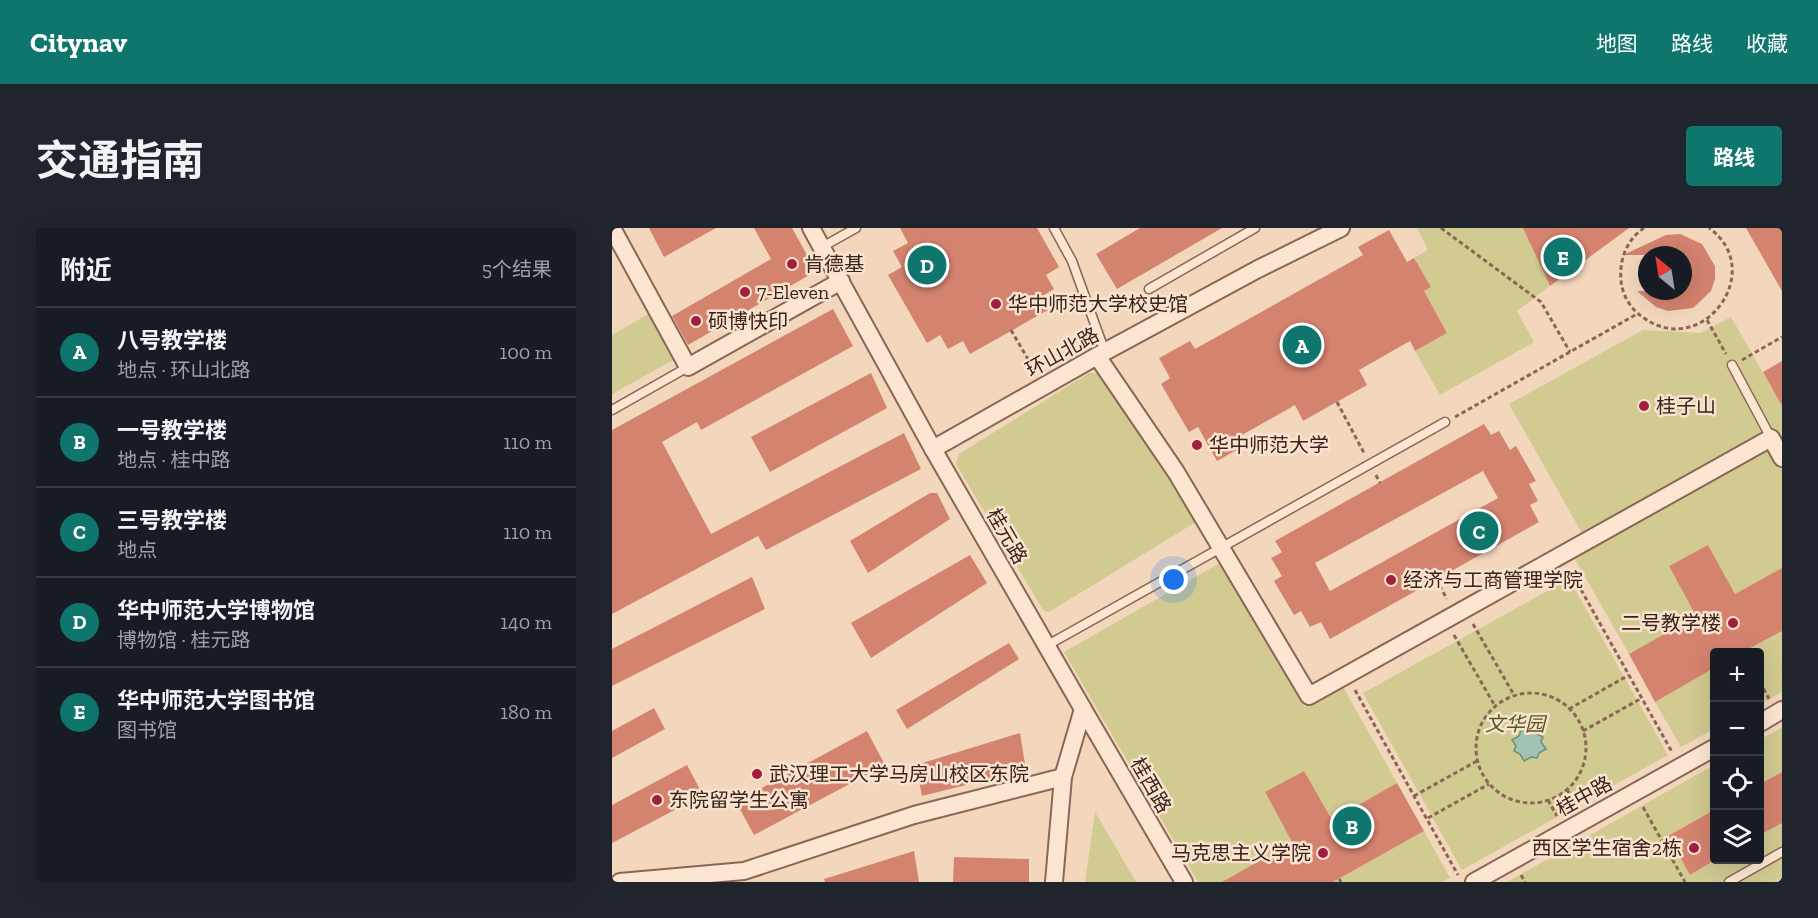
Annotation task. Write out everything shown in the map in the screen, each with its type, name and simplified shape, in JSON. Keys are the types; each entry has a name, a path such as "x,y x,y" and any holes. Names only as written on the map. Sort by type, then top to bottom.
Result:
{"street":[{"path":"612,228 688,368 841,281"},
{"name":"桂元路","path":"811,228 933,449 1083,709"},
{"name":"环山北路","path":"933,449 1101,354 1258,269 1341,228"},
{"path":"1101,354 1176,472 1309,696 1771,438 1782,458"},
{"path":"1054,882 1063,777 1083,709"},
{"name":"桂西路","path":"1083,709 1184,882"},
{"path":"1764,721 1782,710"},
{"name":"桂中路","path":"1474,882 1710,750"},
{"path":"620,882 681,879 744,871 914,815 1063,777"}],"lane":[{"path":"822,247 856,228"},
{"path":"1054,228 1072,261 1101,354"},
{"path":"1149,289 1255,228"},
{"path":"1732,365 1771,438"},
{"path":"612,410 688,368"},
{"path":"1046,646 1445,422"},
{"path":"1729,882 1782,852"}],"path":[{"path":"1441,228 1542,302 1570,352"},
{"path":"1644,228 1626,249 1620,271 1624,294 1638,314 1658,326 1670,328 1695,325 1706,320 1715,313 1728,294 1732,271 1727,249 1709,228"},
{"path":"1445,422 1638,314"},
{"path":"1706,320 1732,365 1782,337"},
{"path":"1011,330 1044,387"},
{"path":"1337,402 1380,483"},
{"path":"1562,555 1680,767"},
{"path":"1436,579 1455,615 1495,706"},
{"path":"1455,615 1514,695"},
{"path":"1347,675 1462,882"},
{"path":"1569,709 1629,675"},
{"path":"1537,693 1548,695 1569,709 1583,731 1586,742 1584,763 1574,782 1558,796 1539,802 1520,802 1503,796 1489,784 1477,761 1478,732 1495,706 1514,695 1537,693"},
{"path":"1583,731 1642,698"},
{"path":"1414,796 1477,761"},
{"path":"1427,819 1489,784"},
{"path":"1635,792 1685,882"}],"green space":[{"path":"1417,228 1523,228 1550,286 1517,311 1534,342 1440,395 1415,351 1447,333 1424,291 1431,287 1414,258 1428,250"},
{"path":"652,312 677,358 612,394 612,335"},
{"path":"1731,317 1782,406 1782,568 1735,594 1708,545 1669,566 1696,616 1629,654 1575,559 1591,549 1509,404 1643,330 1701,333"},
{"path":"1089,373 1098,373 1195,516 1196,522 1049,612 1043,610 956,464 959,454"},
{"path":"1220,563 1305,707 1343,687 1397,783 1332,820 1303,771 1265,793 1292,842 1225,880 1226,882 1198,882 1064,652"},
{"name":"文华园","path":"1569,579 1668,755 1462,870 1363,693"},
{"path":"1782,631 1782,692 1764,702 1764,648 1750,648"},
{"path":"1710,670 1710,731 1681,747 1655,702"},
{"path":"1782,727 1782,772 1764,782 1764,756 1764,738"},
{"path":"1710,767 1710,812 1668,836 1690,875 1710,864 1764,864 1764,833 1782,823 1782,878 1775,882 1507,882"},
{"path":"1095,812 1136,882 1085,882"},
{"path":"1424,831 1450,878 1442,882 1333,882"}],"shaded area":[{"path":"1534,728 1537,734 1543,737 1541,742 1546,749 1539,753 1537,758 1531,757 1524,761 1520,754 1514,751 1516,746 1512,740 1519,736 1521,730 1527,732"}],"building":[{"path":"649,228 716,228 664,257"},
{"path":"754,228 792,228 811,262 811,274 688,345 672,316 771,259"},
{"path":"900,228 1037,228 1059,267 1046,275 1054,289 1041,297 1048,310 970,354 963,341 948,349 940,335 927,343 888,275 902,267 893,251 908,243"},
{"path":"1140,228 1222,228 1117,289 1096,254"},
{"path":"1523,228 1629,228 1550,286"},
{"path":"1746,228 1782,228 1782,291"},
{"path":"1389,230 1407,262 1414,258 1431,287 1424,291 1447,333 1415,351 1410,341 1359,370 1367,385 1303,421 1295,405 1242,435 1247,444 1217,461 1198,427 1189,432 1161,384 1170,378 1159,358 1190,341 1195,349 1363,255 1358,247"},
{"path":"1680,234 1702,244 1715,266 1715,279 1711,291 1693,308 1668,311 1656,307 1648,300 1692,300 1692,246 1642,246 1666,235"},
{"path":"1638,248 1638,255 1623,255"},
{"path":"833,309 853,346 701,430 697,422 662,442 711,534 904,433 921,469 766,550 758,536 612,614 612,430"},
{"path":"1782,361 1782,406 1763,372"},
{"path":"871,373 887,408 770,472 751,437"},
{"path":"1484,424 1491,435 1499,431 1510,450 1516,446 1536,481 1529,484 1538,501 1530,505 1539,522 1330,639 1321,622 1310,627 1301,611 1294,615 1274,581 1282,576 1271,558 1282,552 1275,541","holes":["1483,471 1498,498 1330,591 1315,563"]},
{"path":"930,493 937,493 950,519 868,573 850,541"},
{"name":"二号教学楼","path":"1708,545 1735,594 1782,568 1782,631 1750,648 1710,648 1710,670 1655,702 1629,654 1696,616 1669,566"},
{"path":"970,555 987,583 871,658 851,623"},
{"path":"752,577 765,609 612,686 612,649"},
{"path":"1009,643 1019,659 907,729 896,710"},
{"path":"654,708 665,729 612,758 612,731"},
{"path":"867,731 885,765 754,835 736,802"},
{"path":"1020,733 1026,770 922,796 916,765"},
{"name":"东院留学生公寓","path":"687,765 703,795 612,843 612,805"},
{"path":"1304,771 1332,820 1397,783 1424,831 1333,882 1222,882 1292,842 1265,792"},
{"path":"1782,772 1782,823 1764,833 1764,810 1764,782"},
{"name":"西区学生宿舍2栋","path":"1710,812 1710,863 1690,875 1668,836"},
{"path":"914,851 919,882 825,882 824,879"},
{"path":"954,857 1029,859 1029,882 953,882"}],"place":[{"name":"华中师范大学图书馆","path":"1563,257"},
{"name":"肯德基","path":"792,264"},
{"name":"华中师范大学博物馆","path":"927,265"},
{"name":"7-Eleven","path":"745,292"},
{"name":"华中师范大学校史馆","path":"996,304"},
{"name":"硕博快印","path":"696,321"},
{"name":"八号教学楼","path":"1302,345"},
{"name":"桂子山","path":"1644,406"},
{"name":"华中师范大学","path":"1197,445"},
{"name":"三号教学楼","path":"1479,531"},
{"name":"经济与工商管理学院","path":"1391,580"},
{"name":"二号教学楼","path":"1733,623"},
{"name":"武汉理工大学马房山校区东院","path":"757,774"},
{"name":"东院留学生公寓","path":"657,800"},
{"name":"一号教学楼","path":"1352,826"},
{"name":"西区学生宿舍2栋","path":"1694,848"},
{"name":"马克思主义学院","path":"1323,853"}]}
